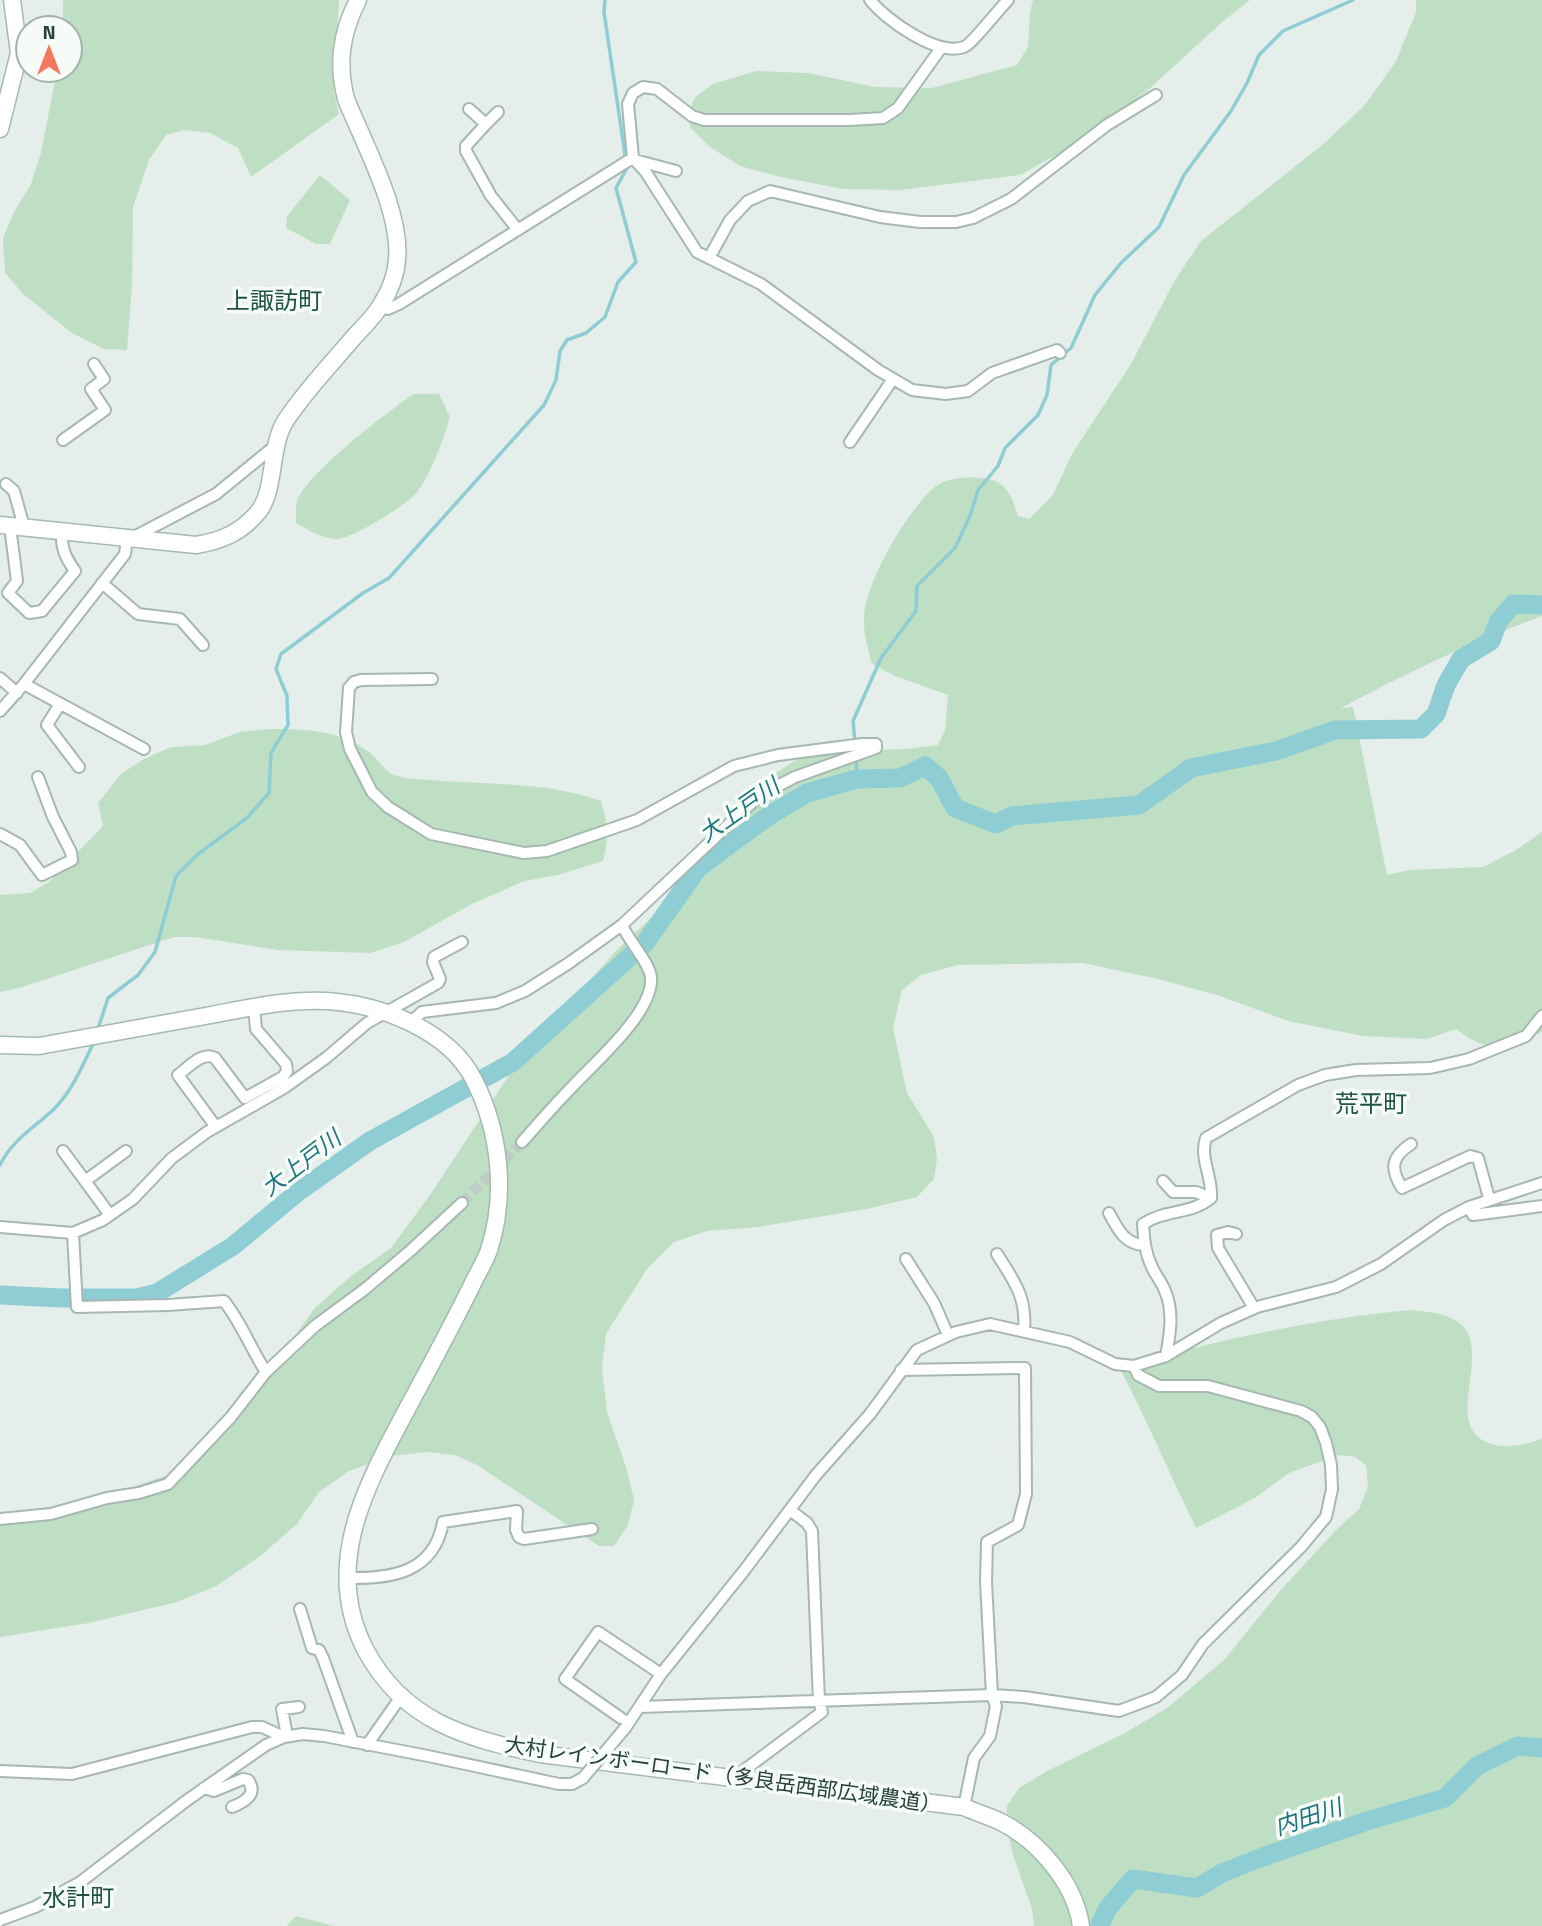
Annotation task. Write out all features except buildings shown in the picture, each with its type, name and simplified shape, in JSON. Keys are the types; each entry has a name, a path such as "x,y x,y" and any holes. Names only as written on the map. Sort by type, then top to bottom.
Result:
{"street":[{"path":"0,130 5,87 19,53 12,0"},
{"path":"11,526 196,545 232,536 261,508 275,445 284,423 303,396 381,306 397,261 393,214 346,99 341,80 340,53 346,27 358,0"},
{"path":"870,0 895,22 941,48 964,47 1008,0"},
{"path":"941,48 898,108 883,118 704,120 692,116 657,89 643,87 632,93 628,104 632,158 645,171 697,252 761,284 912,390 946,394 968,391 992,373 1057,350 1060,353"},
{"path":"709,258 730,220 748,201 770,191 880,217 920,222 956,222 973,218 1011,199 1107,125 1156,95"},
{"path":"469,109 486,124"},
{"path":"498,112 466,146 491,196 518,230"},
{"path":"381,306 388,309 399,304 632,158 676,171"},
{"path":"63,440 105,410 92,389 104,379 94,364"},
{"path":"850,442 893,379"},
{"path":"0,711 21,688 125,554 130,538 216,494 275,445"},
{"path":"6,484 14,491 11,526 17,581 8,593 29,613 42,611 75,571 61,546 62,531"},
{"path":"102,583 138,614 180,619 203,645"},
{"path":"0,678 60,704 144,749"},
{"path":"410,1023 422,1012 496,1003 525,991 624,930 760,795 795,777 876,748 876,744 778,755 734,766 637,820 547,851 524,853 431,834 388,807 372,792 350,749 346,732 349,688 354,682 361,680 432,679"},
{"path":"60,704 47,726 79,767"},
{"path":"0,834 20,845 42,875 72,860 71,852 53,817 38,777"},
{"path":"522,1142 575,1083 602,1058 637,1015 651,978 624,930"},
{"path":"0,1227 73,1233 103,1220 133,1199 172,1158 216,1127 284,1088 326,1058 367,1023 439,983 434,957 462,942"},
{"name":"大村レインボーロード（多良岳西部広域農道）","path":"0,1045 39,1046 254,1007 325,1001 356,1005 385,1013 410,1023 438,1040 468,1067 486,1104 496,1144 498,1194 489,1251 366,1488 348,1549 348,1599 356,1632 376,1669 400,1698 436,1722 467,1736 503,1746 540,1754 964,1807 1001,1822 1054,1864 1071,1893 1081,1926"},
{"path":"216,1127 178,1075 204,1056 210,1055 245,1097 283,1077 287,1071 286,1065 256,1029 254,1007"},
{"path":"1166,1356 1170,1335 1170,1308 1166,1292 1144,1245 1143,1224 1164,1213 1200,1207 1211,1198 1212,1187 1205,1159 1206,1138 1298,1085 1325,1075 1356,1070 1430,1068 1469,1059 1526,1036 1542,1016"},
{"path":"1411,1144 1397,1157 1393,1165 1394,1175 1402,1188 1475,1156 1478,1158 1489,1199"},
{"path":"63,1151 110,1215"},
{"path":"85,1181 126,1151"},
{"path":"1163,1181 1174,1192 1196,1192 1211,1198"},
{"path":"0,1920 35,1907 79,1883 205,1788 266,1745 285,1737 303,1734 353,1742 545,1782 572,1784 583,1778 627,1725 661,1674 816,1475 870,1414 918,1350 948,1335 990,1324 1070,1342 1115,1364 1134,1366 1166,1356 1221,1323 1255,1308 1336,1287 1359,1277 1444,1220 1469,1207 1542,1183"},
{"path":"0,1519 51,1514 167,1484 231,1417 266,1372 315,1326 365,1289 462,1203"},
{"path":"1469,1207 1473,1215 1542,1206"},
{"path":"1109,1213 1126,1241 1144,1245"},
{"path":"1236,1234 1228,1231 1217,1235 1218,1248 1255,1308"},
{"path":"73,1233 77,1307 224,1301 266,1372"},
{"path":"997,1254 1017,1283 1025,1315 1024,1331"},
{"path":"906,1259 934,1303 948,1335"},
{"path":"640,1707 992,1695 1119,1711 1156,1698 1182,1675 1203,1644 1301,1547 1326,1517 1332,1489 1331,1465 1320,1427 1312,1417 1301,1411 1208,1386 1159,1386 1138,1375 1134,1366"},
{"path":"901,1370 1025,1368 1026,1494 1018,1525 987,1542 986,1582 992,1695 996,1706 990,1736 974,1758 964,1807"},
{"path":"735,1777 822,1712 819,1701 811,1531 807,1523 790,1510"},
{"path":"347,1578 387,1577 407,1572 425,1558 440,1539 443,1522 517,1511 516,1530 519,1537 524,1539 593,1529"},
{"path":"300,1609 312,1648 319,1650 323,1658 353,1742"},
{"path":"627,1725 565,1679 598,1632 661,1674"},
{"path":"368,1745 400,1698"},
{"path":"285,1737 282,1709 299,1707"},
{"path":"0,1771 72,1774 252,1727 262,1727 285,1737"},
{"path":"205,1788 214,1791 243,1779 248,1780 253,1789 251,1794 246,1800 232,1807"}],"green space":[{"path":"63,0 339,0 334,92 339,114 251,177 238,148 210,133 184,130 166,135 149,160 133,207 132,286 127,350 104,349 72,333 23,294 5,273 3,238 13,214 31,184 41,153 54,84 84,84 84,14 63,14"},
{"path":"1033,0 1250,0 1149,89 1083,140 1020,175 900,190 843,189 740,166 710,147 690,127 689,112 695,97 713,84 756,71 808,73 875,87 932,88 1017,65 1028,47"},
{"path":"1416,0 1542,0 1542,616 1490,636 1341,708 1353,707 1387,875 1409,870 1483,867 1516,850 1542,832 1542,1032 1498,1046 1479,1043 1456,1029 1427,1039 1363,1036 1288,1021 1220,996 1083,963 958,965 921,975 902,990 893,1028 907,1093 934,1137 937,1158 934,1179 917,1197 867,1209 758,1227 707,1231 674,1242 647,1269 606,1334 602,1368 607,1412 634,1500 628,1525 614,1546 599,1546 477,1465 455,1455 427,1452 391,1456 349,1471 319,1492 297,1524 259,1557 216,1586 177,1602 89,1623 0,1637 0,1517 115,1493 168,1475 201,1455 315,1308 351,1276 391,1248 430,1195 525,1051 618,949 673,897 730,814 769,777 796,760 846,751 938,745 945,730 948,695 895,676 872,664 865,634 864,616 872,584 901,528 924,497 935,487 951,479 996,481 1010,495 1018,516 1029,519 1053,495 1072,454 1131,364 1175,280 1201,241 1321,146 1364,106 1396,61 1416,12"},
{"path":"320,175 350,200 330,244 316,244 286,228 287,216"},
{"path":"414,394 439,394 450,417 432,466 418,491 379,520 343,538 325,537 296,523 297,501 316,475 368,428"},
{"path":"268,729 306,730 343,738 366,750 386,770 399,777 542,787 601,801 607,831 603,861 558,875 524,881 472,904 404,942 370,953 278,950 195,937 174,937 0,992 0,895 30,893 49,882 103,826 98,803 121,774 142,760 171,747 205,745 240,732"},
{"path":"1411,1310 1447,1316 1458,1322 1468,1335 1472,1351 1468,1407 1470,1424 1478,1437 1495,1445 1506,1446 1525,1444 1542,1438 1542,1926 1034,1926 1032,1909 1007,1829 1007,1806 1019,1788 1167,1708 1224,1660 1279,1592 1359,1509 1368,1487 1366,1465 1355,1457 1340,1455 1289,1473 1255,1498 1196,1528 1119,1367 1264,1332"},
{"path":"296,1916 334,1926 287,1926"}],"waterway":[{"path":"97,1032 108,998 138,975 155,952 176,876 198,854 247,818 269,793 271,753 288,725 287,696 276,669 281,654 363,593 389,578 544,405 556,380 560,351 567,340 586,333 605,317 618,282 636,262 616,188 627,168 604,12 605,0"},
{"path":"855,742 853,721 881,658 916,611 917,586 955,548 970,516 978,490 998,466 1005,448 1038,415 1047,395 1051,365 1071,348 1095,295 1121,263 1159,227 1184,175 1231,111 1259,55 1283,31 1353,0"},
{"name":"大上戸川","path":"0,1295 137,1298 157,1293 233,1246 298,1192 370,1141 513,1062 645,943 698,868 767,817 807,793 857,779 900,778 925,766 939,778 955,808 996,824 1012,816 1139,805 1191,768 1276,751 1335,730 1421,729 1436,714 1446,685 1461,659 1491,641 1498,622 1513,604 1542,605"},
{"path":"856,759 857,779"},
{"path":"0,1165 17,1141 61,1102 94,1042"},
{"name":"内田川","path":"1099,1926 1108,1908 1133,1879 1197,1888 1222,1873 1260,1858 1367,1821 1445,1798 1477,1766 1518,1746 1542,1748"}],"tunnel":[{"path":"462,1203 522,1142"}],"district":[{"name":"上諏訪町","path":"274,301"},
{"name":"荒平町","path":"1371,1104"},
{"name":"水計町","path":"78,1898"}]}
